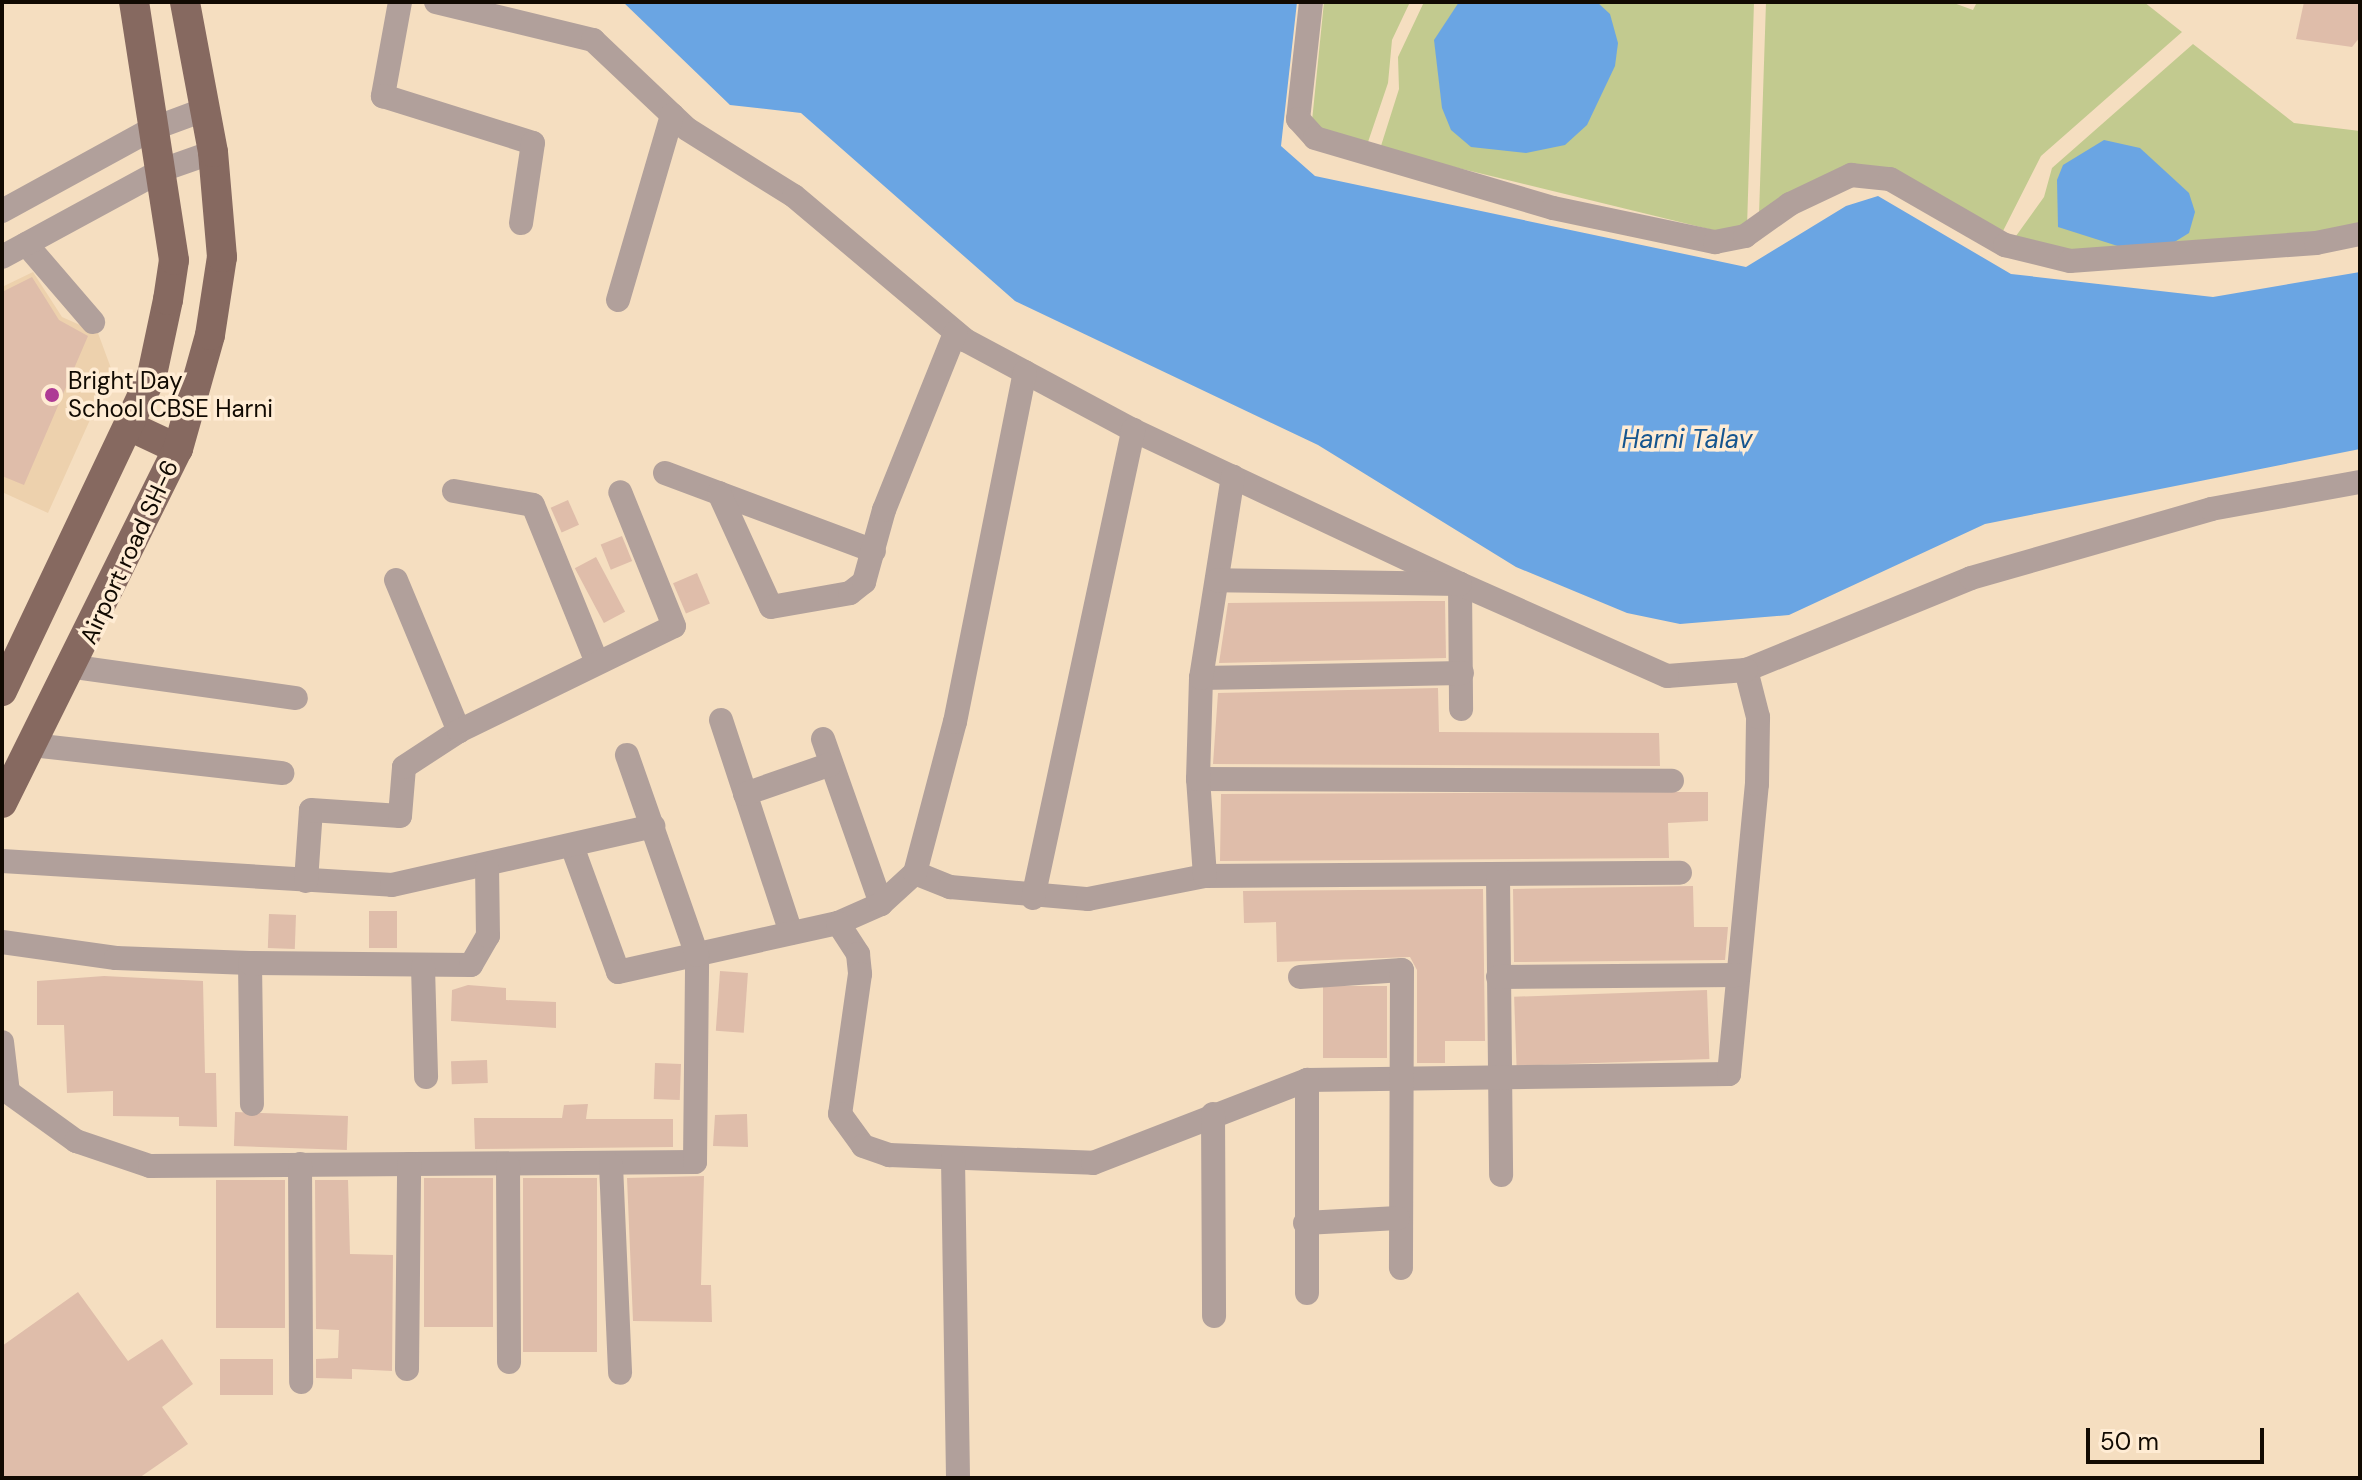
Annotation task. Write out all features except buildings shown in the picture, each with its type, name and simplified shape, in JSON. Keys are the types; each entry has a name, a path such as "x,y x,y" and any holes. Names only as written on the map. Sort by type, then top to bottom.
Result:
{"main road":[{"path":"2,691 152,375 174,260 134,2"},
{"name":"Airport road SH-6","path":"2,803 75,667 178,449 210,335 222,257 213,152 185,2"},
{"path":"129,426 178,449"}],"street":[{"path":"400,2 383,96 533,143 521,223"},
{"path":"436,2 593,40 703,142 794,196 955,333 1133,430 1460,584 1667,676 1746,670 1971,578 2211,509 2360,482"},
{"path":"1311,2 1298,119 1315,138 1539,198 1553,208 1715,242 1745,236 1790,204 1851,175 1890,179 2005,245 2070,261 2316,243 2360,234"},
{"path":"2,211 152,129 206,109"},
{"path":"618,300 672,115"},
{"path":"2,257 162,170 213,152"},
{"path":"26,244 93,322"},
{"path":"719,493 771,607 850,593 864,582 884,510 955,333"},
{"path":"572,846 618,972 838,923 881,904 915,873 955,722 1025,372"},
{"path":"1033,898 1133,430"},
{"path":"665,473 874,551"},
{"path":"1205,876 1198,779 1201,678 1233,477"},
{"path":"454,491 533,505 557,541 597,663"},
{"path":"306,881 311,810 400,816 404,767 459,731 674,626 620,492"},
{"path":"396,580 459,731"},
{"path":"1217,580 1460,584"},
{"path":"1460,584 1461,709"},
{"path":"75,667 296,698"},
{"path":"838,923 858,954 860,974 840,1114 863,1146 889,1155 1093,1163 1307,1080 1729,1074 1757,784 1758,717 1746,670"},
{"path":"1201,678 1462,673"},
{"path":"721,720 791,933"},
{"path":"823,739 881,904"},
{"path":"32,745 282,773"},
{"path":"2,1042 8,1092 76,1141 150,1166 695,1162 697,955 627,755"},
{"path":"745,794 831,764"},
{"path":"1198,779 1672,781"},
{"path":"2,861 392,885 487,868 653,826"},
{"path":"2,942 116,958 423,967 471,965 483,953 487,868"},
{"path":"915,873 950,887 1033,898 1088,899 1205,876 1498,877 1680,873"},
{"path":"1498,877 1501,1175"},
{"path":"250,963 252,1104"},
{"path":"423,967 426,1077"},
{"path":"1300,977 1402,970 1398,1218 1401,1268"},
{"path":"1498,977 1737,975"},
{"path":"1307,1080 1307,1293"},
{"path":"1213,1114 1214,1316"},
{"path":"953,1159 958,1478"},
{"path":"300,1164 301,1382"},
{"path":"407,1369 409,1164"},
{"path":"508,1165 509,1362"},
{"path":"611,1165 620,1373"},
{"path":"1305,1223 1398,1218"}],"shaded area":[{"name":"Bright Day School CBSE Harni","path":"33,272 62,317 98,333 112,371 48,513 2,492 2,287"}],"green space":[{"path":"1324,2 1410,2 1392,40 1388,83 1367,145 1317,129 1312,121"},
{"path":"1424,2 1754,2 1747,227 1725,233 1380,149 1399,89 1398,57"},
{"path":"1766,2 1951,2 1973,10 1977,2 2144,2 2182,32 2041,156 2002,233 1892,169 1759,215"},
{"path":"2193,44 2294,123 2360,131 2360,227 2073,256 2016,236 2044,197 2052,168"}],"water":[{"name":"Harni Talav","path":"623,2 1297,2 1281,146 1315,176 1746,267 1846,206 1878,196 2011,274 2213,297 2360,272 2360,449 1985,524 1789,615 1680,624 1627,613 1516,567 1318,445 1015,301 801,113 730,105"},
{"path":"1459,2 1597,2 1610,14 1618,43 1615,66 1587,125 1565,145 1526,153 1471,147 1451,130 1442,108 1434,40"},
{"path":"2104,140 2140,148 2189,193 2195,212 2189,233 2168,246 2124,248 2058,227 2057,180 2063,165"}],"place":[{"name":"Bright Day School CBSE Harni","path":"52,395"}]}
